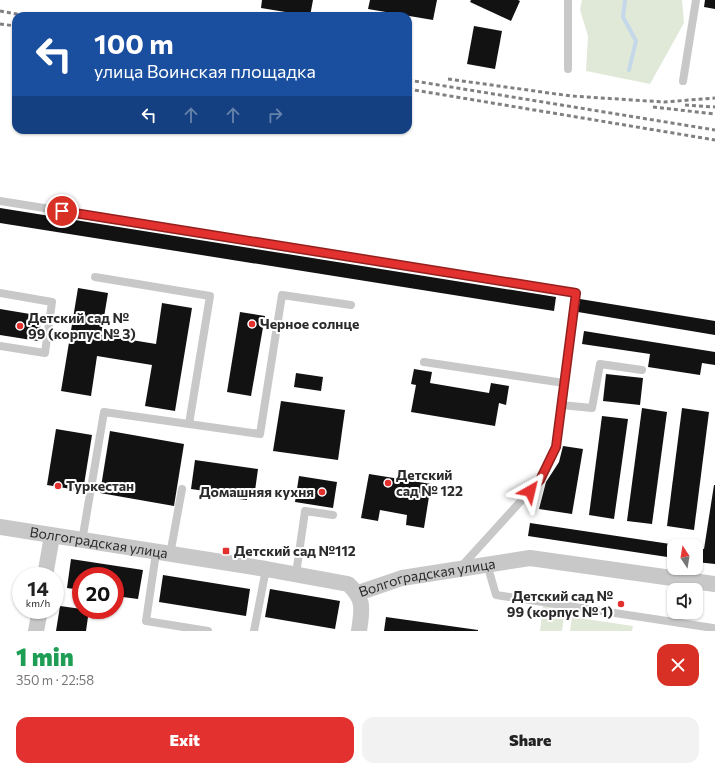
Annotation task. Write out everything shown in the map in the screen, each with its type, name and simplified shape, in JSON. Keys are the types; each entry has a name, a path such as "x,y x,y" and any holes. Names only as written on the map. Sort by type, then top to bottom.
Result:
{"street":[{"name":"Волгоградская улица","path":"0,527 296,574 348,584 358,593 402,578 530,558 715,584"},
{"path":"47,567 52,536"},
{"path":"358,593 362,603 358,631"},
{"path":"36,631 38,619"}],"lane":[{"path":"568,0 568,69"},
{"path":"683,81 696,0"},
{"path":"0,201 576,293 556,447 540,480 459,568"},
{"path":"95,277 210,296 189,424"},
{"path":"0,293 52,302 45,353 0,346"},
{"path":"82,541 104,412 260,434 282,295 351,305"},
{"path":"424,362 564,384"},
{"path":"561,405 592,408 600,364 642,370"},
{"path":"182,489 163,554 146,621 208,631"},
{"path":"296,574 305,511 333,515"},
{"path":"487,564 496,595 713,628"},
{"path":"254,631 266,569"}],"green space":[{"path":"582,0 682,0 684,23 650,84 586,71 588,36 580,10"},
{"path":"543,605 565,609 562,631 540,631"},
{"path":"572,617 633,626 632,631 570,631"}],"building":[{"path":"262,0 313,0 311,12 286,12 261,8"},
{"path":"370,0 437,0 433,20 412,16 412,12 386,12 368,9"},
{"path":"471,0 520,1 511,21 470,2"},
{"path":"705,0 715,0 715,9 704,7"},
{"path":"474,26 502,31 495,69 467,64"},
{"path":"0,208 556,297 554,311 0,223"},
{"path":"78,288 108,293 101,335 156,344 162,303 192,308 175,411 145,406 152,365 97,356 91,396 61,391"},
{"path":"580,299 715,321 715,335 578,312"},
{"name":"Детский сад № 99 (корпус № 3)","path":"0,309 42,316 38,341 0,335"},
{"path":"240,312 265,316 251,396 227,392"},
{"path":"584,331 715,352 715,365 702,363 700,375 648,367 650,354 582,344"},
{"path":"414,369 432,372 430,383 489,393 491,383 509,386 506,405 499,403 495,426 411,412 416,385 411,384"},
{"path":"296,373 323,377 321,391 294,387"},
{"path":"606,374 643,378 640,405 603,401"},
{"path":"281,401 345,410 338,460 273,451"},
{"path":"642,408 667,412 652,524 627,521"},
{"path":"682,408 709,412 694,530 667,526"},
{"path":"602,416 628,419 614,519 589,515"},
{"path":"56,429 92,435 83,491 47,485"},
{"path":"110,431 184,444 174,506 100,493"},
{"path":"563,446 583,449 572,514 539,509 546,482 559,462"},
{"path":"195,460 258,469 254,498 247,497 247,500 239,499 240,496 191,489"},
{"path":"369,474 431,484 424,528 406,525 407,515 380,510 378,521 361,518"},
{"path":"299,476 337,482 333,508 295,502"},
{"path":"715,485 715,564 703,563"},
{"path":"530,523 667,544 667,557 528,536"},
{"path":"71,559 123,567 72,567 72,589 67,588"},
{"path":"124,567 143,570 138,599 124,597"},
{"path":"163,575 250,589 246,616 159,602"},
{"path":"270,589 340,601 335,629 265,617"},
{"path":"64,607 72,608 72,619 88,619 86,631 56,631 58,619 64,619"},
{"path":"386,617 478,630 478,631 384,631"}],"waterway":[{"path":"625,0 623,17 636,41 629,70"}],"railway":[{"path":"0,11 12,13"},
{"path":"0,24 12,26"},
{"path":"448,79 571,96 664,102 715,98"},
{"path":"412,81 715,130"},
{"path":"412,90 715,140"},
{"path":"685,105 715,107"},
{"path":"653,107 715,114"}],"place":[{"name":"Черное солнце","path":"252,324"},
{"name":"Детский сад № 99 (корпус № 3)","path":"20,326"},
{"name":"Детский сад № 122","path":"388,483"},
{"name":"Туркестан","path":"58,486"},
{"name":"Домашняя кухня","path":"322,492"},
{"name":"Детский сад №112","path":"226,551"},
{"name":"Детский сад № 99 (корпус № 1)","path":"621,604"}],"route":[{"path":"62,211 576,293 556,447 540,480 530,491"}]}
